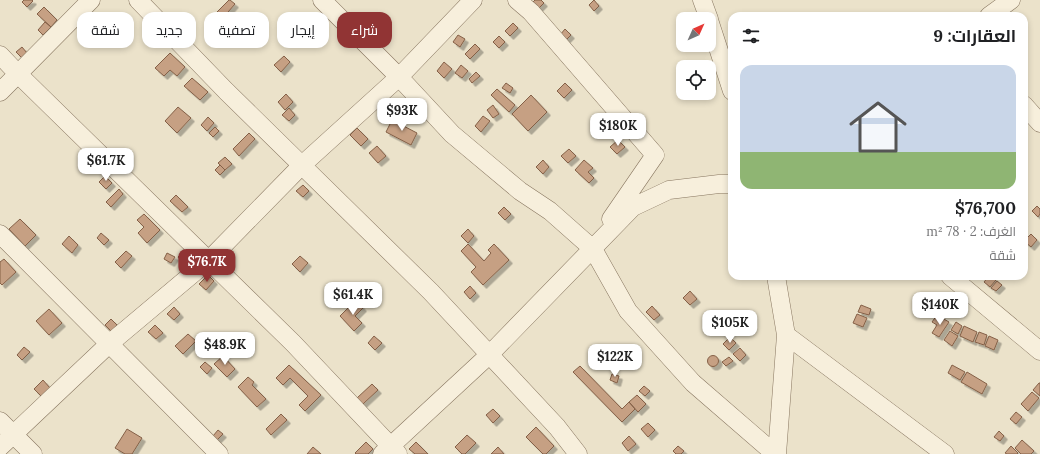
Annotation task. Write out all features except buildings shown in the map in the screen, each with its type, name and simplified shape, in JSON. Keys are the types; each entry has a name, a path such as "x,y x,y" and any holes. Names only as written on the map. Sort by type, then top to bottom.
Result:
{"street":[{"path":"0,92 91,0"},
{"path":"138,0 226,91 431,292 557,427 578,454"},
{"path":"322,0 399,77 452,134 520,191 550,211 593,249 628,311 693,383 776,454"},
{"path":"0,447 109,344 209,260 302,165 399,77 473,0"},
{"path":"517,0 531,12 655,155 616,210 593,249"},
{"path":"702,0 706,12"},
{"path":"994,12 1011,0"},
{"path":"716,42 728,79"},
{"path":"0,55 293,343 390,451 489,355 633,207 669,190 728,184"},
{"path":"1028,110 1040,123"},
{"path":"0,234 219,454"},
{"path":"776,454 786,335 777,280"},
{"path":"955,280 1040,351"},
{"path":"786,335 945,454"},
{"path":"0,421 33,454"}]}
